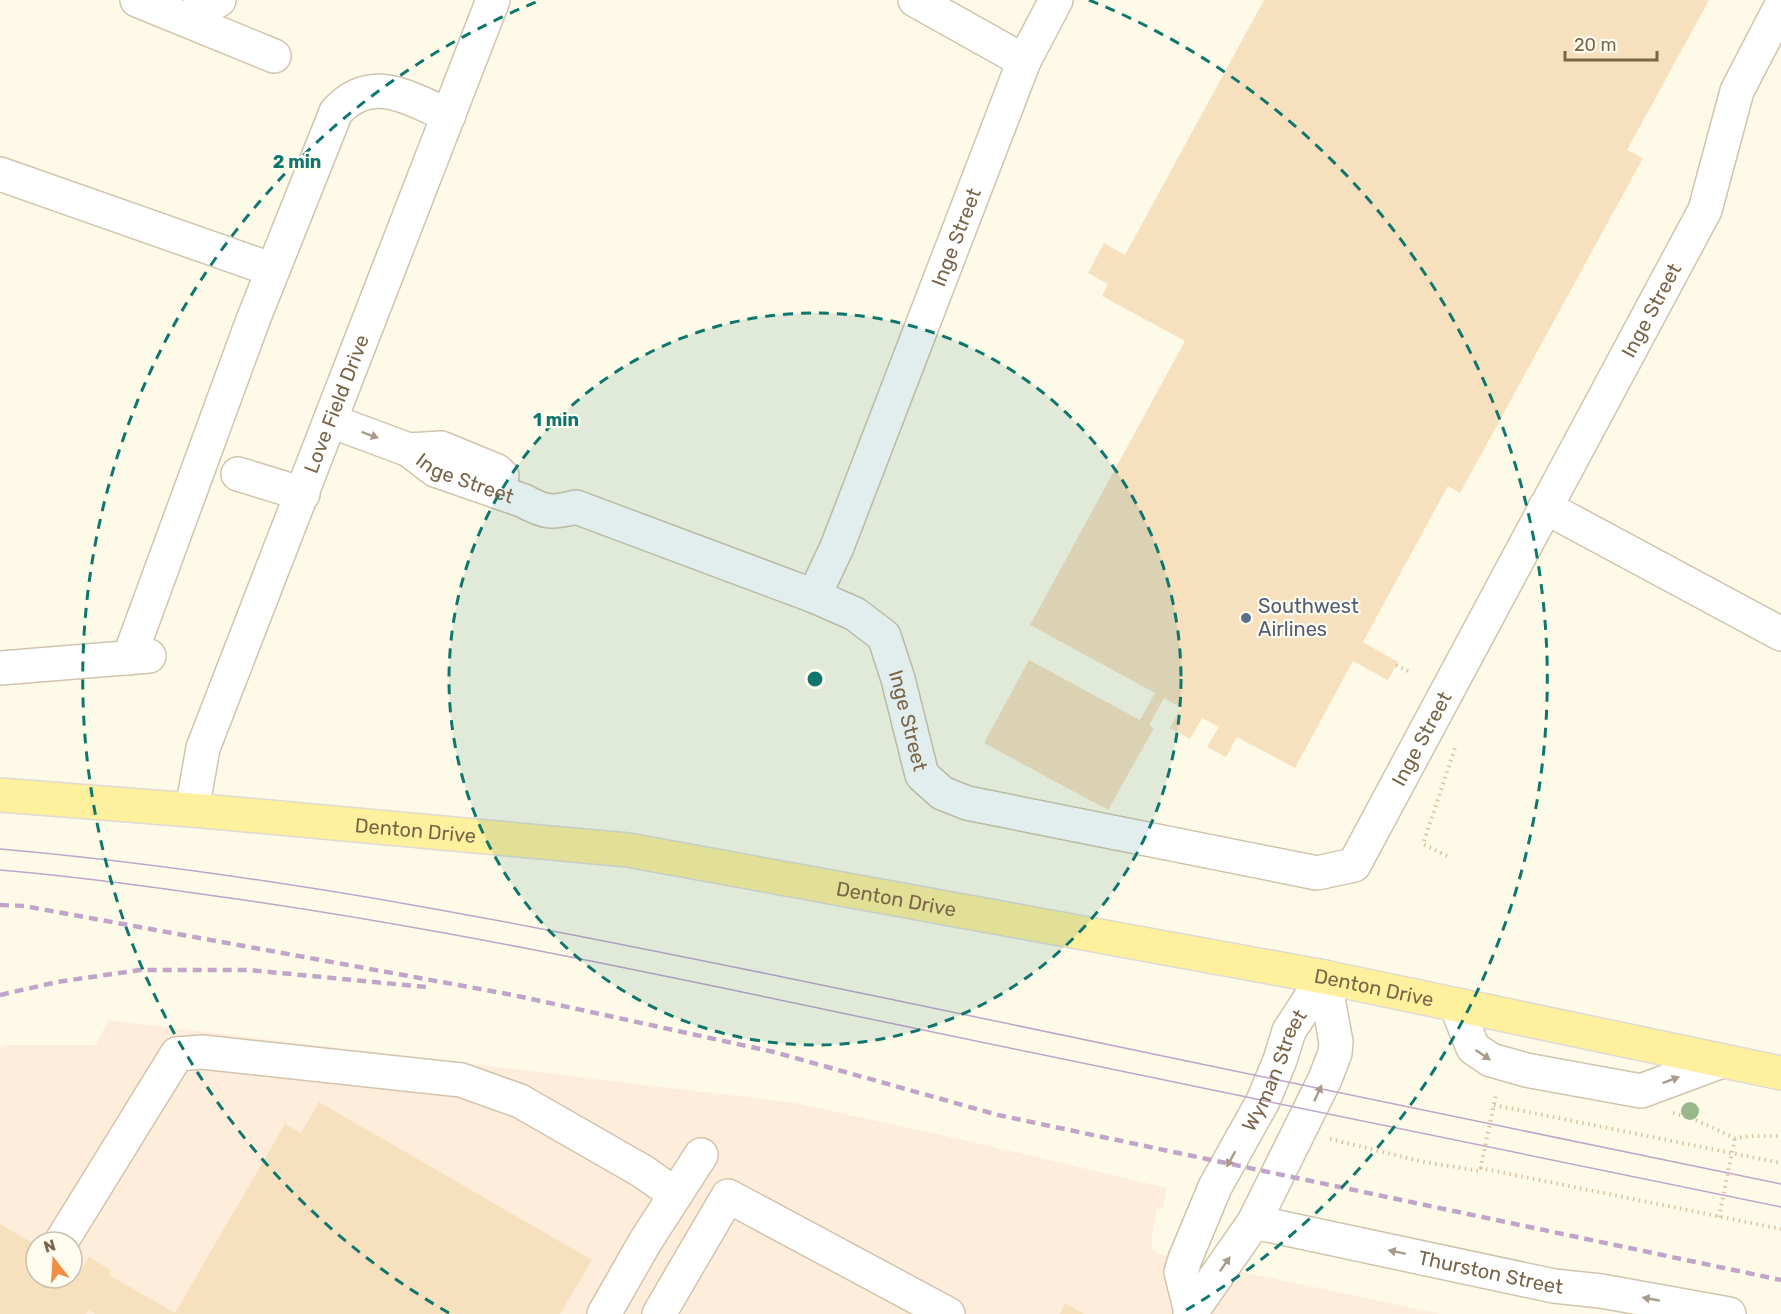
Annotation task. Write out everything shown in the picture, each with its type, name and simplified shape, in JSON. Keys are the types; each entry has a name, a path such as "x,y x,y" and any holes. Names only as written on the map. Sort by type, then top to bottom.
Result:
{"main road":[{"name":"Denton Drive","path":"0,795 192,810 628,850 1324,977 1781,1073"}],"street":[{"path":"137,0 274,56"},
{"path":"184,19 219,0"},
{"name":"Love Field Drive","path":"192,810 203,748 493,0"},
{"path":"915,0 1024,61"},
{"name":"Inge Street","path":"814,596 841,537 1024,61 1056,0"},
{"name":"Inge Street","path":"331,421 408,450 441,448 497,471 524,501 548,512 576,507 814,596 855,614 884,636 898,679 922,775 942,793 967,803 1317,873 1354,866 1705,210 1737,91 1781,6"},
{"path":"0,668 141,657 253,320 336,112 347,100 362,92 378,90 394,93 449,116"},
{"path":"0,174 273,270"},
{"path":"238,474 303,494"},
{"path":"1545,507 1781,634"},
{"name":"Wyman Street","path":"1195,1313 1254,1222 1300,1132 1335,1053 1336,1042 1324,977"},
{"name":"Wyman Street","path":"1195,1313 1181,1272 1193,1239 1215,1187 1263,1101 1289,1031 1324,977"},
{"path":"1456,1005 1473,1048 1491,1060 1526,1070 1641,1091 1722,1061"},
{"path":"69,1230 177,1054 202,1052 461,1080 520,1101 642,1171 675,1194"},
{"path":"604,1314 675,1194 701,1155"},
{"path":"659,1314 728,1196 948,1314"},
{"name":"Thurston Street","path":"1254,1222 1554,1286 1652,1299 1729,1314"}],"path":[{"path":"1396,664 1410,672"},
{"path":"1447,856 1422,844 1457,743"},
{"path":"1300,1132 1424,1162 1480,1172 1497,1089"},
{"path":"1494,1105 1781,1163"},
{"path":"1669,1112 1691,1118 1735,1138 1781,1136"},
{"path":"1719,1217 1735,1138"},
{"path":"1480,1168 1781,1229"}],"shaded area":[{"path":"108,1020 795,1103 1167,1188 1163,1209 1157,1209 1152,1234 1152,1249 1163,1255 1441,1314 0,1314 0,1047 4,1045 96,1045"}],"building":[{"path":"1264,0 1709,0 1627,150 1643,158 1460,493 1448,486 1363,642 1398,662 1388,680 1353,661 1295,768 1237,737 1226,757 1207,747 1219,727 1202,718 1190,739 1170,728 1181,708 1164,698 1149,725 1154,728 1108,810 984,743 1029,660 1140,720 1155,693 1030,625 1185,341 1102,296 1108,284 1088,273 1104,243 1125,255"},
{"path":"319,1102 592,1260 560,1314 95,1314 88,1310 86,1314 0,1314 0,1224 24,1238 24,1290 84,1290 84,1265 89,1257 111,1270 109,1275 175,1313 285,1124 301,1133"},
{"path":"1065,1303 1084,1314 1060,1314"}],"tram line":[{"path":"0,849 111,860 222,875 442,910 771,974 1781,1184"},
{"path":"0,870 104,881 293,907 461,936 1781,1207"}],"railway":[{"path":"0,905 24,906 513,995 774,1052 998,1115 1781,1280"},
{"path":"0,995 57,982 140,970 249,970 426,987"}],"place":[{"name":"Southwest Airlines","path":"1246,618"}]}
